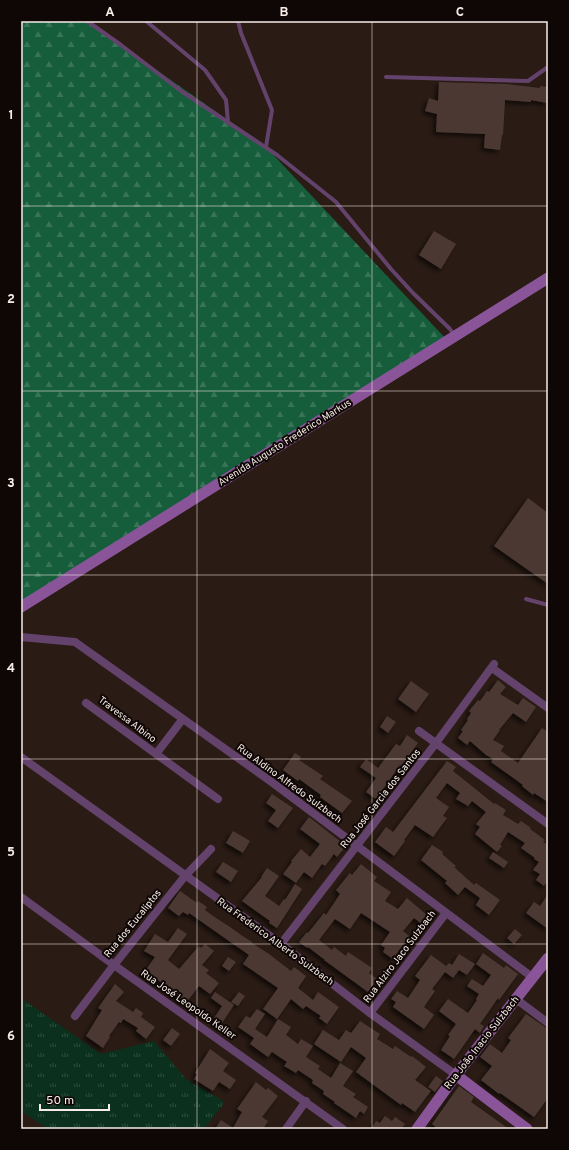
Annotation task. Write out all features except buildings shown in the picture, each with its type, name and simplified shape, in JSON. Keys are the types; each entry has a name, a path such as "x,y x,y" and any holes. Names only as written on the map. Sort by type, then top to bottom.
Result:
{"street":[{"name":"Avenida Augusto Frederico Markus","path":"22,606 548,278"},
{"name":"Rua Aldino Alfredo Sulzbach","path":"21,637 75,642 182,720 273,783 532,978"},
{"name":"Rua José Garcia dos Santos","path":"281,944 436,743 493,666 548,708"},
{"name":"Travessa Albino","path":"86,702 218,799"},
{"name":"Travessa Albino","path":"156,754 182,720"},
{"path":"419,731 548,824"},
{"name":"Rua Frederico Alberto Sulzbach","path":"21,757 281,944 370,1013 528,1129"},
{"name":"Rua dos Eucaliptos","path":"75,1016 185,876 211,849"},
{"name":"Rua José Leopoldo Keller","path":"21,897 343,1129"},
{"name":"Rua Alziro Jaco Sulzbach","path":"370,1013 446,913"},
{"name":"Rua João Inacio Sulzbach","path":"417,1129 456,1076 548,958"},
{"path":"516,999 548,1024"},
{"path":"286,1129 306,1101"}],"lane":[{"path":"87,21 181,91 266,147 336,202 413,294 450,329 454,336"},
{"path":"146,21 205,70 226,100 228,122"},
{"path":"238,21 241,33 272,110 266,147"},
{"path":"386,78 528,81 548,67"},
{"path":"526,599 548,604"}],"green space":[{"path":"21,21 87,21 266,147 447,340 21,604"},
{"path":"21,998 101,1054 154,1041 186,1079 225,1102 204,1129 48,1129 21,1111"}]}
